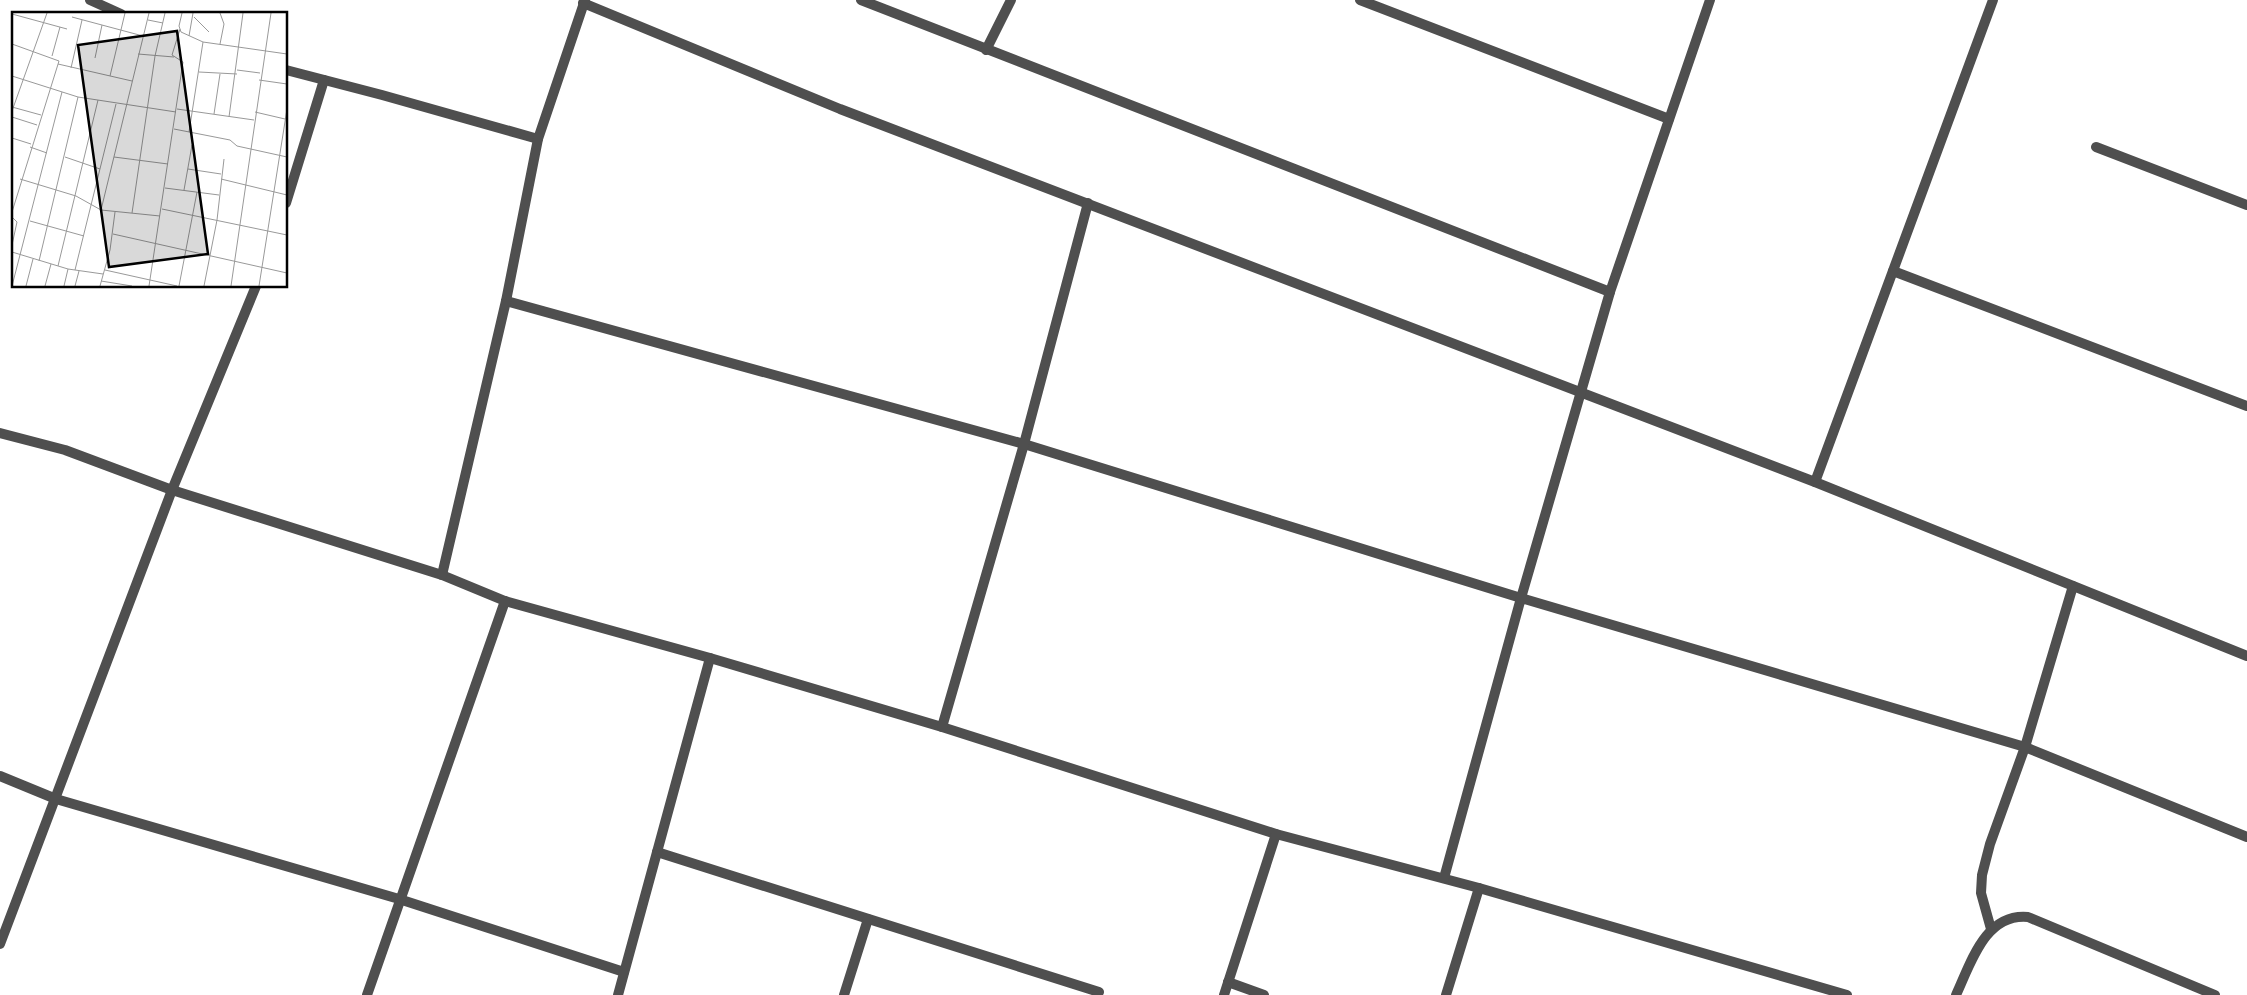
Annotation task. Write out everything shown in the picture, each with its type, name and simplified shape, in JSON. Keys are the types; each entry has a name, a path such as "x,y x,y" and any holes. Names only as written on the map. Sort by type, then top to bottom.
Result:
{"street":[{"path":"90,0 117,12"},
{"path":"861,0 1610,292"},
{"path":"986,50 1011,0"},
{"path":"1360,0 1669,119"},
{"path":"1444,878 1520,598 1610,292 1710,0"},
{"path":"1815,482 1993,0"},
{"path":"442,576 506,301 538,139 584,2 840,109 1815,482 2247,655"},
{"path":"288,71 538,139"},
{"path":"288,197 324,80"},
{"path":"2096,147 2247,205"},
{"path":"942,727 1024,444 1088,203"},
{"path":"1893,271 2247,406"},
{"path":"0,944 172,490 255,288"},
{"path":"506,301 1024,444 1520,598 2025,747 2247,836"},
{"path":"0,433 65,450 172,490 442,576 505,601 710,658 942,727 1276,834 1444,878 1847,995"},
{"path":"1991,929 1981,893 1982,875 1990,844 2025,747 2073,586"},
{"path":"367,995 399,899 505,601"},
{"path":"618,995 710,658"},
{"path":"0,776 56,799 399,899 624,972"},
{"path":"1224,995 1276,834"},
{"path":"657,852 1099,992"},
{"path":"1446,995 1479,888"},
{"path":"1956,995 1977,950 1991,929 2006,919 2016,916 2028,917 2215,995"},
{"path":"844,995 868,919"},
{"path":"1228,982 1264,995"}]}
